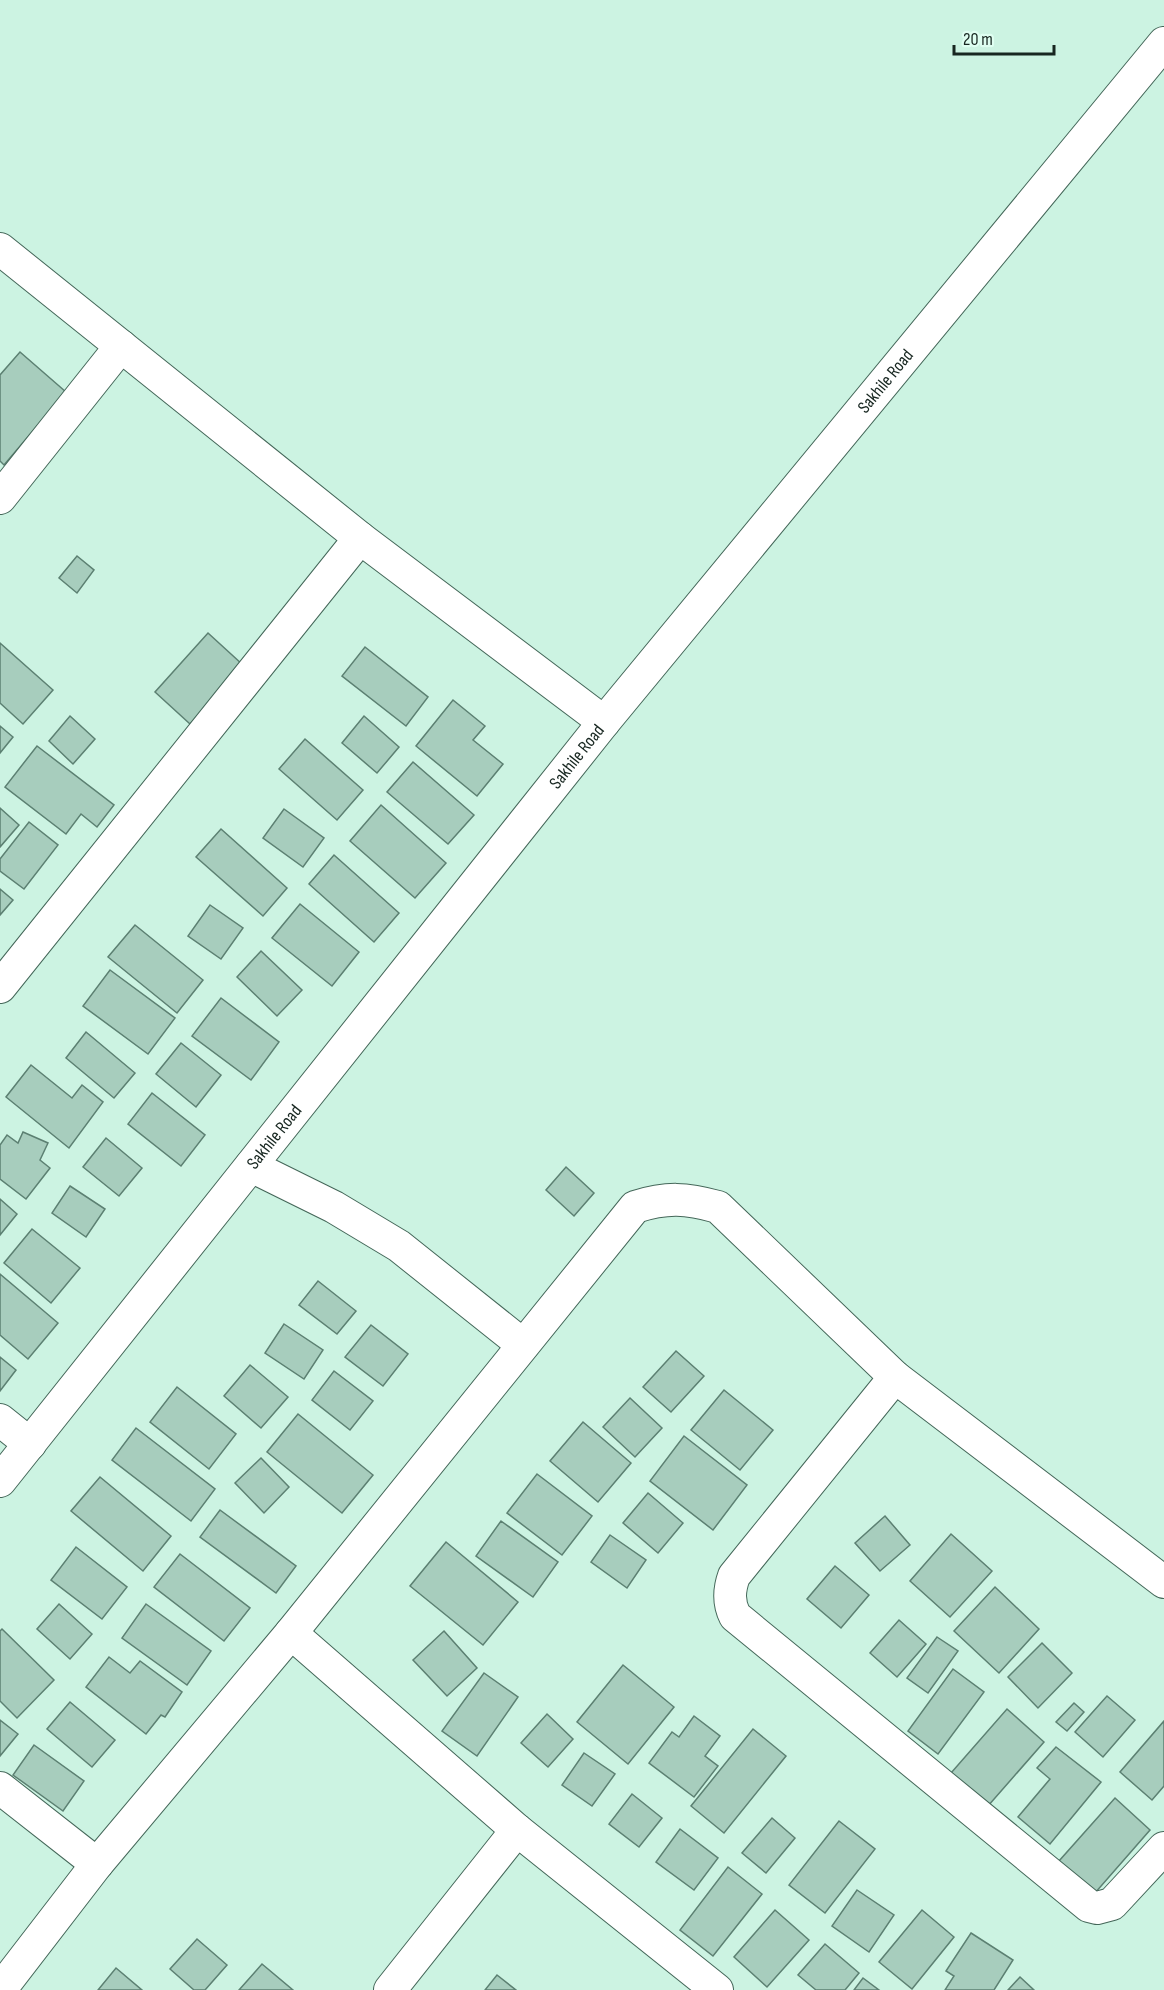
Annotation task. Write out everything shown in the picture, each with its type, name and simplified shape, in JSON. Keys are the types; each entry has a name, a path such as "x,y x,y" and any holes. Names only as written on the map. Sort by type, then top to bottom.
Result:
{"street":[{"name":"Sakhile Road","path":"0,1480 604,722 1164,42"},
{"path":"0,249 360,538 604,722"},
{"path":"0,498 121,346"},
{"path":"0,987 360,538"},
{"path":"251,1166 334,1207 399,1246 523,1345"},
{"path":"0,1990 97,1864 291,1633 635,1207 662,1198 695,1200 718,1207 895,1377 1164,1582"},
{"path":"895,1377 734,1576 730,1588 731,1607 735,1616 1089,1905 1097,1908 1112,1905 1164,1848"},
{"path":"0,1420 30,1444"},
{"path":"291,1633 517,1830 717,1990"},
{"path":"0,1788 97,1864"},
{"path":"390,1990 517,1830"}],"building":[{"path":"20,352 66,392 4,465 0,461 0,375"},
{"path":"77,556 94,570 77,593 59,578"},
{"path":"208,633 243,665 190,724 155,692"},
{"path":"0,643 53,690 23,724 0,703"},
{"path":"365,647 428,697 406,726 342,676"},
{"path":"453,700 485,726 473,740 503,764 477,796 416,746"},
{"path":"70,716 95,739 73,764 49,741"},
{"path":"364,716 399,747 377,773 342,743"},
{"path":"0,726 13,737 0,753"},
{"path":"305,739 363,790 337,820 279,769"},
{"path":"37,746 114,805 97,827 81,814 66,834 5,787"},
{"path":"413,762 474,815 448,844 387,792"},
{"path":"381,805 446,863 415,898 350,841"},
{"path":"0,808 19,825 0,847"},
{"path":"284,809 324,838 303,867 263,838"},
{"path":"29,822 58,845 24,889 0,871 0,859"},
{"path":"221,829 287,888 263,916 196,857"},
{"path":"334,855 399,913 374,942 309,884"},
{"path":"0,889 13,900 0,915"},
{"path":"300,904 359,952 332,986 272,938"},
{"path":"210,905 243,928 221,959 188,936"},
{"path":"135,925 203,980 177,1013 108,957"},
{"path":"261,951 302,990 277,1016 237,977"},
{"path":"110,970 175,1018 148,1054 83,1006"},
{"path":"221,998 279,1042 251,1080 192,1036"},
{"path":"86,1032 135,1073 114,1098 66,1058"},
{"path":"181,1043 221,1075 196,1107 156,1074"},
{"path":"31,1065 72,1098 82,1085 103,1102 69,1148 6,1097"},
{"path":"152,1093 205,1135 181,1166 128,1124"},
{"path":"23,1132 48,1143 40,1160 50,1168 26,1199 0,1179 0,1145 7,1135 18,1143"},
{"path":"106,1138 142,1168 119,1196 83,1167"},
{"path":"566,1167 594,1193 574,1216 546,1190"},
{"path":"70,1186 105,1209 86,1237 52,1213"},
{"path":"0,1199 17,1214 0,1235"},
{"path":"32,1229 80,1268 51,1303 4,1263"},
{"path":"0,1274 58,1323 28,1359 0,1335"},
{"path":"318,1281 356,1311 337,1334 299,1305"},
{"path":"284,1324 323,1350 304,1379 265,1353"},
{"path":"371,1325 408,1354 383,1386 345,1357"},
{"path":"676,1351 704,1376 671,1412 643,1387"},
{"path":"0,1357 16,1370 0,1391"},
{"path":"250,1365 288,1397 261,1428 224,1396"},
{"path":"334,1371 373,1401 350,1430 312,1400"},
{"path":"177,1387 236,1434 209,1469 150,1422"},
{"path":"724,1390 773,1430 740,1470 691,1430"},
{"path":"630,1398 662,1428 635,1457 603,1427"},
{"path":"298,1414 373,1475 342,1513 267,1452"},
{"path":"583,1422 631,1463 598,1502 550,1461"},
{"path":"136,1428 215,1489 191,1521 112,1460"},
{"path":"684,1436 747,1485 713,1530 650,1481"},
{"path":"261,1458 289,1487 264,1513 235,1483"},
{"path":"537,1474 592,1516 562,1555 507,1513"},
{"path":"100,1477 171,1536 143,1571 71,1511"},
{"path":"648,1493 683,1523 658,1553 623,1523"},
{"path":"220,1510 296,1566 276,1593 200,1537"},
{"path":"885,1516 910,1545 880,1571 855,1543"},
{"path":"501,1521 558,1562 533,1597 476,1556"},
{"path":"951,1534 992,1571 950,1617 910,1581"},
{"path":"610,1535 646,1560 627,1588 591,1562"},
{"path":"446,1542 518,1602 483,1645 410,1586"},
{"path":"76,1547 127,1587 102,1619 51,1580"},
{"path":"180,1554 250,1608 224,1641 154,1587"},
{"path":"835,1566 869,1595 841,1628 807,1599"},
{"path":"995,1587 1039,1629 999,1673 954,1631"},
{"path":"59,1604 92,1634 70,1659 37,1629"},
{"path":"146,1604 211,1651 187,1685 122,1638"},
{"path":"899,1620 926,1644 897,1677 870,1653"},
{"path":"2,1629 54,1680 17,1718 0,1701 0,1631"},
{"path":"444,1631 477,1668 447,1696 413,1660"},
{"path":"937,1637 958,1651 928,1693 907,1678"},
{"path":"1042,1643 1072,1673 1038,1708 1008,1677"},
{"path":"109,1657 130,1673 140,1661 182,1692 165,1717 161,1715 146,1734 86,1687"},
{"path":"623,1665 674,1707 628,1764 577,1722"},
{"path":"953,1669 984,1692 938,1754 908,1731"},
{"path":"484,1673 518,1697 477,1756 442,1731"},
{"path":"1107,1696 1135,1720 1103,1757 1075,1732"},
{"path":"70,1702 115,1740 92,1767 47,1729"},
{"path":"1074,1703 1084,1712 1067,1731 1056,1722"},
{"path":"1007,1709 1044,1742 981,1814 944,1781"},
{"path":"547,1714 573,1739 548,1767 521,1743"},
{"path":"694,1716 720,1736 705,1756 718,1766 694,1797 649,1763 672,1732 679,1737"},
{"path":"0,1720 18,1734 0,1756"},
{"path":"1164,1721 1164,1786 1152,1800 1120,1772"},
{"path":"753,1729 786,1756 724,1833 691,1806"},
{"path":"34,1745 84,1781 63,1811 13,1775"},
{"path":"1056,1747 1101,1782 1050,1844 1018,1817 1050,1779 1037,1768"},
{"path":"584,1753 615,1774 592,1806 562,1785"},
{"path":"632,1794 662,1818 639,1847 609,1824"},
{"path":"1115,1798 1150,1830 1095,1893 1059,1861"},
{"path":"772,1818 795,1838 766,1873 742,1853"},
{"path":"839,1821 875,1849 825,1913 789,1885"},
{"path":"680,1829 718,1858 694,1890 656,1862"},
{"path":"728,1867 762,1894 713,1956 680,1930"},
{"path":"857,1890 894,1915 869,1952 832,1926"},
{"path":"775,1910 809,1940 767,1987 734,1957"},
{"path":"922,1910 954,1937 912,1989 879,1962"},
{"path":"971,1933 1013,1960 994,1990 945,1990 954,1976 946,1971"},
{"path":"197,1939 227,1965 205,1990 194,1990 170,1969"},
{"path":"825,1944 859,1973 845,1990 816,1990 798,1975"},
{"path":"262,1964 293,1990 239,1990"},
{"path":"116,1968 142,1990 98,1990"},
{"path":"497,1975 516,1990 485,1990"},
{"path":"1020,1977 1034,1990 1008,1990"},
{"path":"863,1978 879,1990 854,1990"}]}
